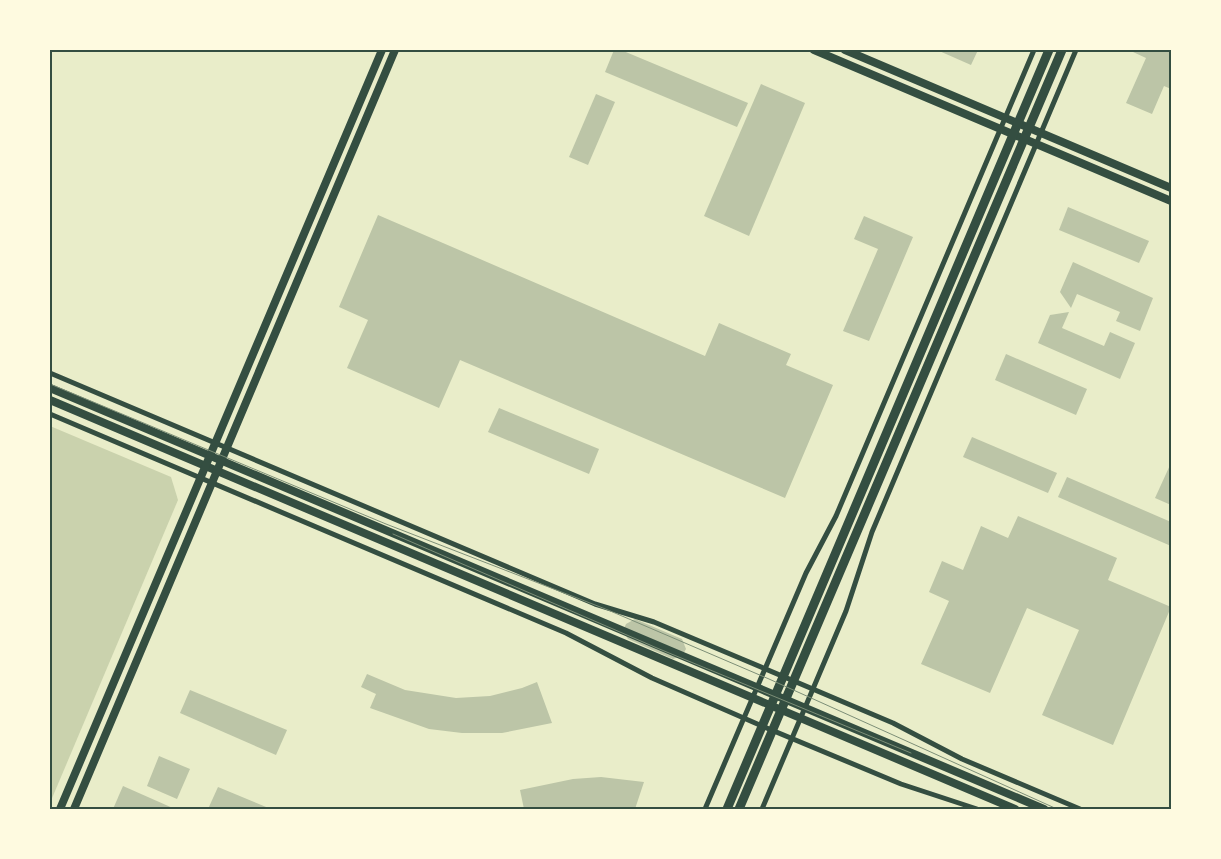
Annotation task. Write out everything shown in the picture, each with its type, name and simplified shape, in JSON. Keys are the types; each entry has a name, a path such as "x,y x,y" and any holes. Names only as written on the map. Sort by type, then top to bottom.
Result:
{"main road":[{"path":"727,809 1049,50"},
{"path":"739,809 1062,50"}],"street":[{"path":"60,809 217,443 382,50"},
{"path":"74,809 395,50"},
{"path":"814,50 1171,201"},
{"path":"845,50 1171,188"},
{"path":"705,809 806,573 836,516 1034,50"},
{"path":"762,809 846,611 872,532 1076,50"},
{"path":"50,373 594,604 654,622 764,668 893,723 962,759 1080,809"},
{"path":"50,388 1044,809"},
{"path":"50,400 1015,809"},
{"path":"50,414 566,633 652,678 762,726 902,784 955,800 977,809"}],"green space":[{"path":"50,426 171,477 178,500 50,803"}],"building":[{"path":"614,50 621,50 748,103 737,127 605,72"},
{"path":"937,50 978,50 971,65"},
{"path":"1134,50 1171,50 1171,89 1164,86 1152,114 1126,103 1146,58 1133,52"},
{"path":"761,84 805,103 749,236 704,216"},
{"path":"596,94 615,102 588,165 569,157"},
{"path":"1068,207 1149,241 1139,263 1059,230"},
{"path":"378,215 705,356 719,323 791,354 786,365 833,385 785,498 460,360 439,408 347,368 368,320 339,307"},
{"path":"864,216 913,237 869,341 843,331 878,249 854,239"},
{"path":"1073,262 1153,298 1140,331 1116,321 1120,312 1077,294 1071,308 1060,292"},
{"path":"1069,312 1062,328 1104,346 1110,332 1135,343 1120,379 1038,343 1050,315"},
{"path":"1006,354 1087,389 1076,415 995,380"},
{"path":"499,408 599,449 589,474 488,432"},
{"path":"972,437 1057,473 1048,493 963,457"},
{"path":"1171,463 1171,505 1155,498"},
{"path":"1067,477 1171,522 1171,546 1058,497"},
{"path":"1018,516 1117,558 1108,580 1171,607 1113,745 1042,715 1079,630 1027,608 990,693 921,664 949,601 929,592 942,561 963,570 981,526 1008,538"},
{"path":"635,619 682,639 686,649 682,656 673,659 628,639 623,631 626,624"},
{"path":"367,674 405,690 456,698 490,696 537,682 552,723 502,733 462,733 429,729 370,708 376,694 361,687"},
{"path":"190,690 287,730 276,755 180,713"},
{"path":"159,756 190,769 177,799 147,786"},
{"path":"601,777 644,782 635,809 524,809 520,790 573,779"},
{"path":"123,786 175,809 113,809"},
{"path":"218,787 271,809 208,809"}],"tram line":[{"path":"50,384 386,524 608,610 769,679 1057,809"},
{"path":"393,534 657,648 911,753"}]}
